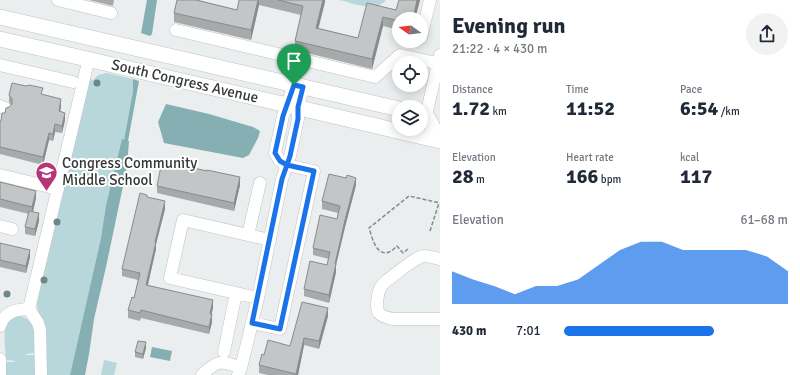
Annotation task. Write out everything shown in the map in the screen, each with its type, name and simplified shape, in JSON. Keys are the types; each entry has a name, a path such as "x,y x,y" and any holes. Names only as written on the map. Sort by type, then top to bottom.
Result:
{"main road":[{"name":"South Congress Avenue","path":"0,16 392,107"},
{"name":"South Congress Avenue","path":"0,38 440,141"},
{"path":"429,116 435,131 440,136"}],"street":[{"path":"58,0 111,13"},
{"path":"427,12 430,0"},
{"path":"176,30 375,77 392,62"},
{"path":"41,375 40,330 38,323 29,309 89,58"},
{"path":"428,60 439,61 429,116"},
{"path":"0,65 74,82"},
{"path":"252,323 280,329 314,171 287,165 280,161 275,153 283,116 293,106 298,86"},
{"path":"202,375 217,363 228,363 240,372 258,298 282,179 287,165"},
{"path":"0,175 58,189"},
{"path":"248,235 260,183"},
{"path":"258,298 170,278 183,220 270,240"},
{"path":"440,259 422,256 416,259 383,284 378,295 377,304 380,314 388,318 440,319"},
{"path":"224,352 236,293"},
{"path":"0,326 3,319 9,313 20,309 29,309"},
{"path":"0,359 0,375"}],"path":[{"path":"408,249 403,253 397,246 390,252 380,252 376,247 368,228 409,196 440,203 430,231"}],"shaded area":[{"path":"147,0 157,0 152,34 150,36 141,33"},
{"path":"339,0 386,0 382,4 370,7"},
{"path":"107,73 133,79 133,91 124,140 122,140 106,205 101,238 70,375 47,375 46,329 44,321 38,312 37,300 46,262 48,261 90,79 93,80 98,75"},
{"path":"133,79 139,81 128,141 127,167 94,319 85,375 70,375 101,238 106,205 122,139 124,140 133,91"},
{"path":"166,104 209,114 253,127 260,131 258,138 249,155 243,158 164,143 158,122"},
{"path":"18,316 29,321 34,330 35,353 26,355 35,355 36,375 6,375 6,362 15,361 6,360 4,337 6,327 9,321"},
{"path":"152,347 172,351 170,361 150,357"},
{"path":"104,360 117,363 114,375 101,375"}],"building":[{"path":"177,0 196,0 237,10 239,0 258,0 251,30 174,13"},
{"path":"278,0 323,0 316,28 358,38 367,3 396,10 399,0 417,0 414,12 392,12 392,19 383,17 372,59 295,41 303,6"},
{"path":"12,83 43,88 41,94 61,99 59,111 65,113 62,126 55,124 53,134 49,133 43,157 0,147 0,121 2,113 5,113 6,108 12,104 12,99 9,95"},
{"path":"162,161 240,177 234,203 157,186"},
{"path":"329,174 346,178 347,175 356,178 345,220 329,295 304,289 310,261 327,265 330,252 313,248 320,215 337,219 340,206 322,201"},
{"path":"0,182 36,191 32,207 0,199"},
{"path":"140,193 147,195 147,197 165,201 146,285 213,300 209,327 141,310 140,313 128,310 132,297 134,298 140,273 122,269"},
{"path":"29,211 39,213 35,229 25,227"},
{"path":"0,243 30,250 26,266 0,260"},
{"path":"302,302 328,308 319,341 304,338 296,374 259,365 262,354 264,355 268,340 290,346"},
{"path":"138,341 146,342 143,354 135,352"}],"place":[{"name":"Congress Community Middle School","path":"47,192"}],"route":[{"path":"294,85 283,116 275,153 280,161 287,165 282,179 252,323 280,329 314,171 287,165 298,119 298,107 303,87 294,85"}]}
